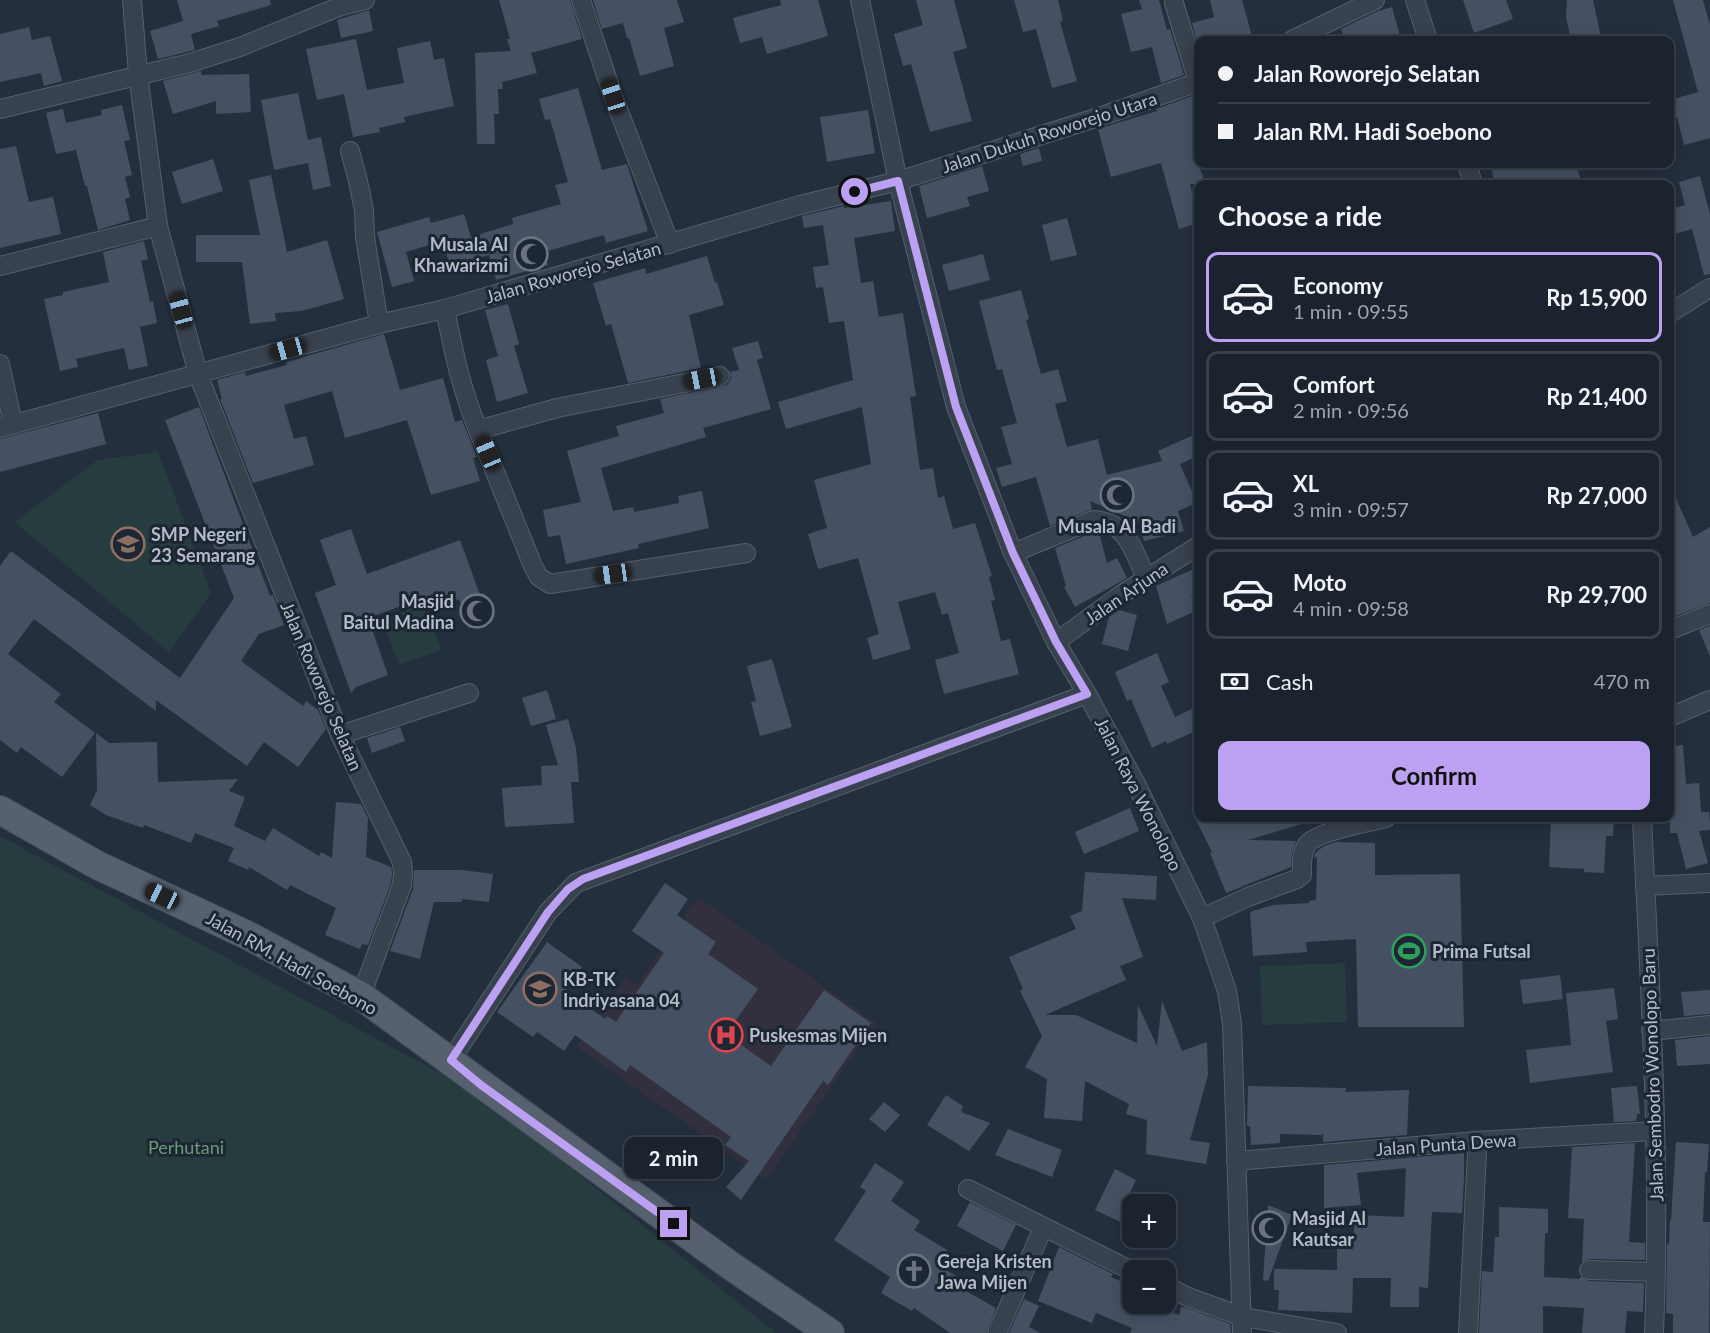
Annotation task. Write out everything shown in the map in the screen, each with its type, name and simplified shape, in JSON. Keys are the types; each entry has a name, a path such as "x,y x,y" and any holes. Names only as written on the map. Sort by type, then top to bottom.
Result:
{"main road":[{"name":"Jalan RM. Hadi Soebono","path":"0,810 97,865 249,936 361,996 731,1266 830,1333"}],"street":[{"name":"Jalan Roworejo Selatan","path":"132,0 138,74 158,226 198,374 340,735 402,862 402,885 361,996"},
{"path":"0,109 190,63 240,47 341,6 365,0"},
{"name":"Jalan Roworejo Selatan","path":"582,0 613,96 670,244"},
{"name":"Jalan Raya Wonolopo","path":"860,0 898,181 956,407 1013,553 1056,642 1135,782 1202,918 1227,991 1232,1024 1243,1325"},
{"path":"1300,36 1375,0"},
{"path":"1415,0 1427,36"},
{"path":"1174,3 1194,69"},
{"name":"Jalan Dukuh Roworejo Utara","path":"898,181 1108,114 1194,83"},
{"path":"350,151 364,210 365,237 379,324"},
{"name":"Jalan Roworejo Selatan","path":"0,364 6,426 379,324 445,309 800,205 898,181"},
{"path":"0,266 158,226"},
{"path":"1674,310 1710,288"},
{"path":"445,309 465,398 539,577 550,584 746,553"},
{"path":"478,430 556,408 720,376"},
{"path":"1013,553 1083,523 1104,520 1112,523 1127,537 1146,578"},
{"name":"Jalan Arjuna","path":"1056,642 1146,578 1194,548"},
{"path":"1674,628 1710,614"},
{"path":"340,735 470,693"},
{"path":"451,1060 548,912 576,883 1087,694"},
{"path":"1674,715 1710,700"},
{"path":"1202,918 1248,897 1297,879 1302,875 1303,852 1306,846 1317,837 1371,822"},
{"name":"Jalan Sembodro Wonolopo Baru","path":"1642,822 1655,1131 1654,1333"},
{"path":"1645,886 1710,883"},
{"path":"1651,1031 1710,1025"},
{"name":"Jalan Punta Dewa","path":"1236,1161 1476,1141 1655,1131"},
{"path":"1468,1333 1476,1141"},
{"path":"968,1189 1122,1266"},
{"path":"997,1333 1043,1228"},
{"path":"1589,1270 1656,1272"},
{"path":"1176,1291 1243,1325 1337,1333"}],"shaded area":[{"name":"Puskesmas Mijen","path":"698,897 876,1023 766,1180 577,1047 625,978 637,986"}],"green space":[{"path":"158,452 211,593 169,652 15,522 98,460"},
{"path":"425,604 441,650 399,665 382,620"},
{"name":"Perhutani","path":"0,836 479,1094 776,1333 0,1333"},
{"path":"1345,963 1347,1022 1262,1025 1260,966"}],"building":[{"path":"177,0 270,0 271,5 217,21 219,26 191,34 195,50 158,59 150,31 183,21"},
{"path":"499,0 570,0 582,39 531,53 537,73 502,82 503,89 498,89 499,114 494,114 495,144 477,144 475,53 511,51"},
{"path":"593,0 677,0 684,22 664,28 674,66 640,76 623,23 602,29"},
{"path":"780,0 818,0 828,36 767,54 762,37 740,43 733,18 781,5"},
{"path":"916,0 954,0 967,48 953,52 972,121 930,132 911,64 903,66 894,34 923,25"},
{"path":"1014,0 1058,0 1063,21 1060,22 1077,81 1052,88 1036,29 1023,32"},
{"path":"1139,0 1159,0 1167,30 1170,29 1184,75 1161,83 1152,47 1131,52 1121,14 1142,9"},
{"path":"1210,0 1242,0 1252,36 1196,36 1192,23 1214,17"},
{"path":"1463,0 1506,0 1513,19 1474,33"},
{"path":"1567,0 1593,0 1601,36 1570,36 1566,17"},
{"path":"1673,0 1703,0 1710,25 1710,138 1684,145 1677,117 1674,118 1674,99 1698,92"},
{"path":"1392,7 1400,36 1344,36 1341,29 1378,11"},
{"path":"369,10 373,31 341,38 337,20"},
{"path":"29,27 32,40 50,36 62,81 44,86 41,73 0,82 0,34"},
{"path":"356,39 367,90 404,83 397,48 430,41 434,60 444,58 454,106 404,117 405,122 379,128 380,132 353,137 344,94 317,100 306,49"},
{"path":"201,71 202,75 249,74 251,112 216,114 216,101 173,114 163,81"},
{"path":"578,88 602,170 627,164 648,231 606,243 604,235 544,252 548,265 496,280 489,255 450,266 443,241 406,252 414,281 392,287 377,232 429,217 431,223 464,214 471,237 513,224 512,218 561,204 555,185 568,182 550,119 545,120 539,99"},
{"path":"298,93 308,140 321,137 331,186 313,190 308,163 274,170 261,100"},
{"path":"1194,95 1194,168 1200,168 1204,180 1194,180 1194,184 1190,184 1194,204 1194,224 1179,229 1161,163 1111,177 1098,129 1157,111 1156,109"},
{"path":"122,105 130,140 124,141 132,175 125,177 130,197 125,199 130,220 98,230 76,150 56,154 46,113 63,109 66,123 102,115 101,110"},
{"path":"868,110 875,153 827,162 820,117"},
{"path":"16,146 29,202 53,197 61,234 0,248 0,149"},
{"path":"1039,148 1042,161 1023,166 1020,154"},
{"path":"213,159 223,191 182,204 172,172"},
{"path":"982,166 989,191 967,197 970,206 927,218 919,186"},
{"path":"1491,168 1577,168 1581,180 1527,179 1494,180"},
{"path":"271,175 287,252 327,240 344,299 302,311 275,313 276,321 250,324 242,262 196,262 196,235 260,235 249,180"},
{"path":"1700,176 1710,214 1710,274 1704,275 1692,229 1674,234 1674,208 1685,205 1679,182"},
{"path":"891,201 895,231 854,238 861,283 873,281 879,317 903,313 916,396 910,397 920,470 933,468 938,498 944,496 953,529 975,523 992,576 989,577 995,600 991,601 1001,641 1010,639 1019,674 944,694 935,660 959,653 948,613 942,615 935,592 898,602 911,649 873,660 867,638 879,634 858,558 818,569 808,534 827,528 814,480 871,464 862,407 786,429 778,402 853,380 844,321 829,323 823,287 816,288 813,267 829,265 823,225 804,228 802,216 844,206 844,208"},
{"path":"1067,218 1077,255 1051,261 1042,225"},
{"path":"144,241 148,259 141,261 157,323 140,327 148,366 129,370 124,348 76,359 78,367 60,371 44,299 63,295 63,292 109,282 103,252"},
{"path":"983,254 990,280 949,291 942,265"},
{"path":"707,256 724,305 689,315 701,368 628,383 611,324 606,326 593,283 645,268 646,274"},
{"path":"1021,290 1029,319 1026,320 1041,374 1058,369 1067,401 1055,404 1067,447 1098,439 1107,475 1162,461 1158,451 1194,435 1194,458 1180,464 1194,496 1194,504 1178,511 1184,531 1144,541 1139,522 1090,501 1092,509 1050,526 1036,477 1002,487 996,468 1012,464 1001,427 1017,423 1002,369 997,370 979,301"},
{"path":"508,304 519,344 514,346 528,393 497,402 486,360 498,356 485,310"},
{"path":"384,334 400,390 443,378 455,422 462,420 477,457 473,458 480,481 431,495 407,420 345,438 332,391 284,405 294,439 306,436 314,465 253,483 220,399 222,399 217,380 245,372 246,376 287,365 286,362"},
{"path":"758,341 763,358 757,360 771,409 703,428 706,437 601,468 613,511 633,507 634,512 679,503 678,496 702,491 709,528 638,544 639,548 566,564 560,535 548,537 543,510 581,502 567,451 619,436 616,426 664,413 660,399 727,385 731,379 730,372 739,370 732,348"},
{"path":"199,407 270,596 273,595 284,625 259,634 241,661 303,706 306,701 318,710 326,729 298,767 264,742 247,766 156,700 156,711 34,619 8,654 61,694 54,702 95,733 62,777 21,747 17,753 0,740 0,566 11,551 180,678 234,598 165,420"},
{"path":"98,413 106,444 0,472 0,439"},
{"path":"1674,494 1693,537 1710,527 1710,603 1674,616"},
{"path":"351,529 367,574 460,540 480,595 484,593 493,620 469,628 459,599 434,609 429,596 368,618 388,675 356,687 351,693 315,593 336,585 320,540"},
{"path":"1099,532 1107,563 1117,558 1127,578 1075,607 1064,587 1066,586 1055,548"},
{"path":"1194,569 1194,594 1191,595 1194,601 1194,612 1167,624 1156,586"},
{"path":"1119,610 1137,615 1128,651 1102,644 1109,617"},
{"path":"1710,626 1710,656 1699,630"},
{"path":"1157,653 1169,682 1161,686 1175,717 1194,708 1194,732 1152,748 1131,699 1127,701 1115,672"},
{"path":"772,659 792,727 760,736 751,702 756,701 747,666"},
{"path":"547,690 556,719 531,726 522,698"},
{"path":"568,719 576,748 579,782 571,782 574,823 505,827 502,788 542,785 541,766 558,765 546,725"},
{"path":"400,727 405,741 372,753 367,738"},
{"path":"96,733 109,743 157,742 158,782 238,779 229,791 245,797 234,826 265,841 273,828 319,856 321,852 332,858 336,802 361,804 368,818 366,857 391,867 392,873 391,883 368,945 362,944 360,949 325,935 336,908 290,885 287,890 249,867 248,870 228,861 234,848 195,833 191,843 144,825 143,828 106,815 90,805 97,790"},
{"path":"1683,745 1686,784 1699,783 1701,812 1709,812 1710,830 1699,831 1708,863 1686,869 1677,833 1670,833 1670,822 1674,822 1674,746"},
{"path":"1130,808 1139,831 1084,854 1075,832"},
{"path":"1197,822 1308,822 1248,840 1296,841 1291,867 1226,893 1210,853 1212,852"},
{"path":"1551,822 1614,822 1613,836 1606,836 1604,873 1584,872 1584,869 1549,867"},
{"name":"Prima Futsal","path":"1336,842 1375,843 1375,875 1460,874 1464,1027 1358,1027 1356,939 1306,942 1307,952 1253,956 1250,912 1273,905 1309,903 1309,901 1316,900 1317,857 1314,858 1315,853 1324,846"},
{"path":"414,870 462,870 493,874 489,902 462,899 462,902 434,902 420,959 390,951 413,889"},
{"path":"1085,872 1157,876 1156,900 1122,898 1143,957 1120,966 1126,980 1045,1015 1076,1015 1137,1043 1138,1005 1157,1046 1162,1001 1182,1051 1207,1042 1208,1075 1190,1140 1210,1143 1206,1164 1146,1154 1147,1120 1126,1114 1129,1104 1085,1081 1082,1121 1044,1118 1047,1079 1025,1067 1042,1036 1020,991 1023,989 1009,957 1076,929 1070,916 1082,911"},
{"name":"Puskesmas Mijen","path":"665,883 688,899 677,915 716,942 708,954 758,989 726,1034 771,1066 824,990 871,1023 828,1085 823,1081 741,1200 726,1187 749,1161 725,1145 731,1137 630,1065 626,1072 575,1035 564,1051 537,1032 533,1037 497,1012 547,942 582,967 566,991 605,1019 607,1016 616,1022 664,953 632,931"},
{"path":"1560,975 1563,999 1523,1004 1520,980"},
{"path":"1614,988 1618,1019 1606,1021 1613,1072 1530,1083 1526,1050 1571,1045 1566,993"},
{"path":"1710,990 1710,1014 1684,1016 1681,992"},
{"path":"1710,1036 1710,1064 1677,1066 1675,1040"},
{"path":"1248,1086 1346,1088 1345,1092 1409,1090 1407,1135 1323,1142 1323,1132 1322,1135 1280,1134 1280,1143 1251,1145 1250,1126 1247,1126"},
{"path":"1637,1086 1640,1114 1637,1114 1636,1121 1614,1122 1611,1088"},
{"path":"946,1095 963,1106 961,1112 990,1123 969,1151 927,1125"},
{"path":"884,1102 900,1115 885,1132 869,1119"},
{"path":"1008,1129 1062,1150 1052,1177 995,1155"},
{"path":"1676,1142 1709,1144 1707,1173 1705,1172 1703,1222 1710,1222 1709,1333 1673,1333 1673,1314 1666,1313 1667,1244 1669,1245"},
{"path":"1635,1143 1629,1242 1645,1243 1645,1260 1589,1259 1582,1262 1584,1219 1568,1218 1572,1147"},
{"path":"1464,1153 1462,1213 1432,1212 1428,1288 1419,1287 1419,1307 1390,1307 1391,1278 1353,1278 1352,1313 1278,1310 1279,1290 1274,1290 1274,1269 1337,1270 1337,1249 1353,1249 1355,1215 1404,1217 1406,1168 1357,1173 1361,1205 1324,1208 1324,1165"},
{"path":"875,1163 904,1182 891,1201 920,1221 914,1230 947,1250 939,1265 968,1284 964,1290 996,1308 986,1333 950,1333 914,1308 912,1311 881,1293 890,1277 834,1240 866,1191 860,1187"},
{"path":"1115,1169 1136,1180 1129,1194 1122,1194 1122,1223 1095,1210"},
{"path":"970,1202 1016,1225 1003,1251 957,1226"},
{"path":"1268,1205 1292,1215 1268,1281 1263,1280"},
{"path":"1499,1207 1548,1209 1544,1277 1579,1279 1581,1277 1589,1281 1644,1283 1643,1312 1627,1311 1625,1333 1582,1333 1584,1308 1543,1306 1543,1333 1479,1333 1482,1271 1493,1272 1495,1237 1499,1237"},
{"path":"1059,1247 1113,1274 1111,1277 1122,1282 1122,1314 1179,1315 1181,1307 1187,1308 1230,1324 1231,1333 1130,1333 1132,1328 1096,1313 1092,1323 1038,1301"},
{"path":"1024,1299 1039,1306 1029,1327 1040,1333 1009,1333"}],"place":[{"name":"Musala Al Khawarizmi","path":"531,254"},
{"name":"Musala Al Badi","path":"1117,495"},
{"name":"SMP Negeri 23 Semarang","path":"128,544"},
{"name":"Masjid Baitul Madina","path":"477,611"},
{"name":"Prima Futsal","path":"1409,951"},
{"name":"KB-TK Indriyasana 04","path":"540,989"},
{"name":"Puskesmas Mijen","path":"726,1035"},
{"name":"Masjid Al Kautsar","path":"1269,1228"},
{"name":"Gereja Kristen Jawa Mijen","path":"914,1271"}],"route":[{"path":"674,1224 481,1085 451,1060 548,912 568,889 583,879 1087,694 1056,642 1013,553 956,407 898,181 855,192"}]}
